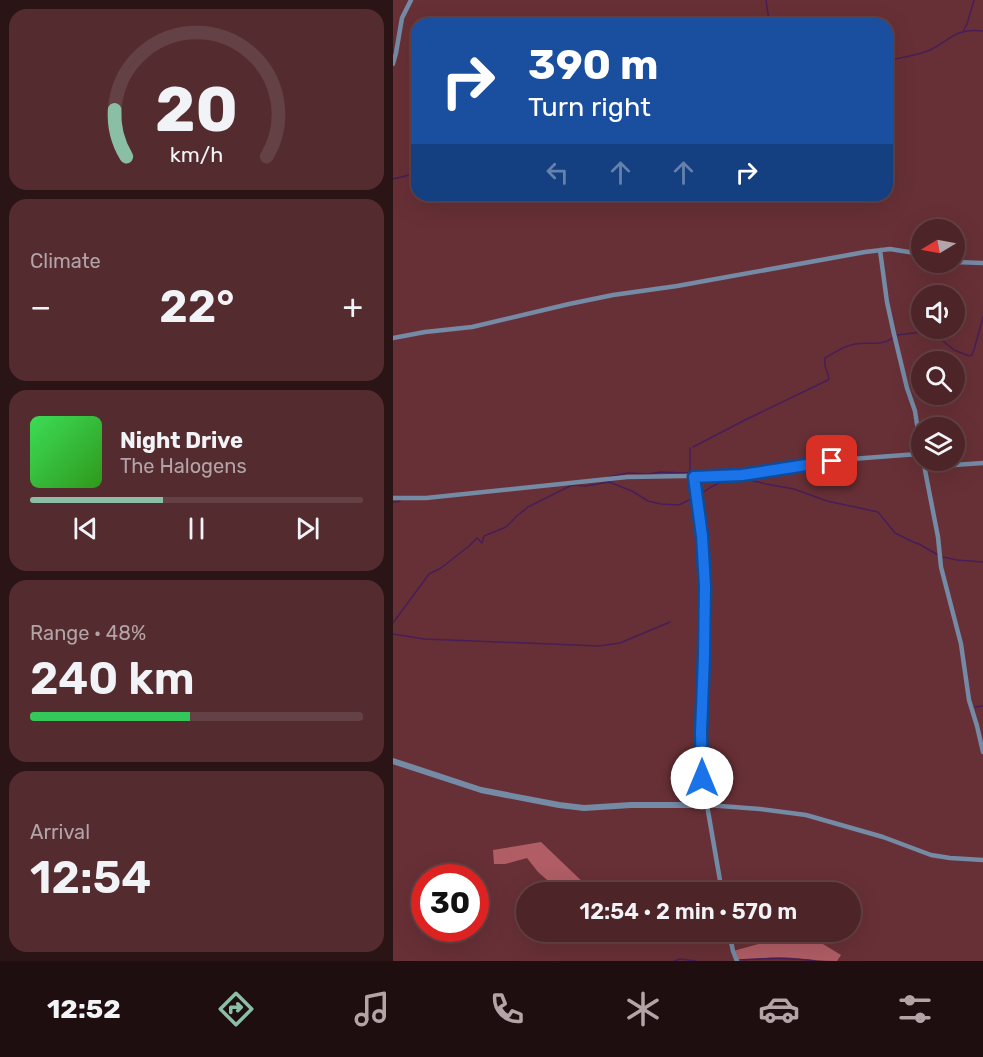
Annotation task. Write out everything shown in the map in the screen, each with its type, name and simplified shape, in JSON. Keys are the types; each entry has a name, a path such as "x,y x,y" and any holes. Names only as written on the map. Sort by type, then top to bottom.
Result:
{"street":[{"path":"393,64 402,18 411,0"},
{"path":"393,338 472,327 613,295 677,286 807,262 890,249 911,252"},
{"path":"880,250 887,302 916,417"},
{"path":"965,262 983,263"},
{"path":"393,498 426,498 627,477 742,475 838,460 911,455"},
{"path":"965,464 983,463"},
{"path":"926,471 941,567 961,644 969,700 983,752"},
{"path":"694,477 702,536 705,586 701,733 703,805 720,882"},
{"path":"393,761 481,790 559,806 584,808 631,805 703,805 760,809 806,815 883,837 931,855 983,860"},
{"path":"731,942 737,961"}],"shaded area":[{"path":"541,842 583,882 550,882 527,858 505,864 494,864 493,850"},
{"path":"766,942 820,942 841,955 837,961 780,957 737,961 733,951"}],"waterway":[{"path":"766,0 769,18"},
{"path":"964,30 974,0"},
{"path":"893,60 925,52 965,31 983,31"},
{"path":"393,179 411,174"},
{"path":"897,335 931,331 954,350 969,356 974,350 983,317"},
{"path":"693,447 828,380 825,358 840,349 860,343 880,343 893,338"},
{"path":"608,477 628,473 690,472 690,448"},
{"path":"699,495 727,479 745,479 794,489 827,501 878,512 895,533 938,555"},
{"path":"393,623 429,574 441,568 477,538 482,543 484,536 506,527 528,507 572,485 586,486 609,482 632,491 648,501 661,504 679,505 695,497"},
{"path":"393,502 400,501"},
{"path":"943,557 983,562"},
{"path":"393,634 424,639 599,646 620,643 670,622"},
{"path":"975,707 983,706"},
{"path":"739,960 777,958 815,961"},
{"path":"674,961 680,959 696,961"}],"route":[{"path":"702,778 705,586 702,536 694,477 742,475 832,461"}]}
